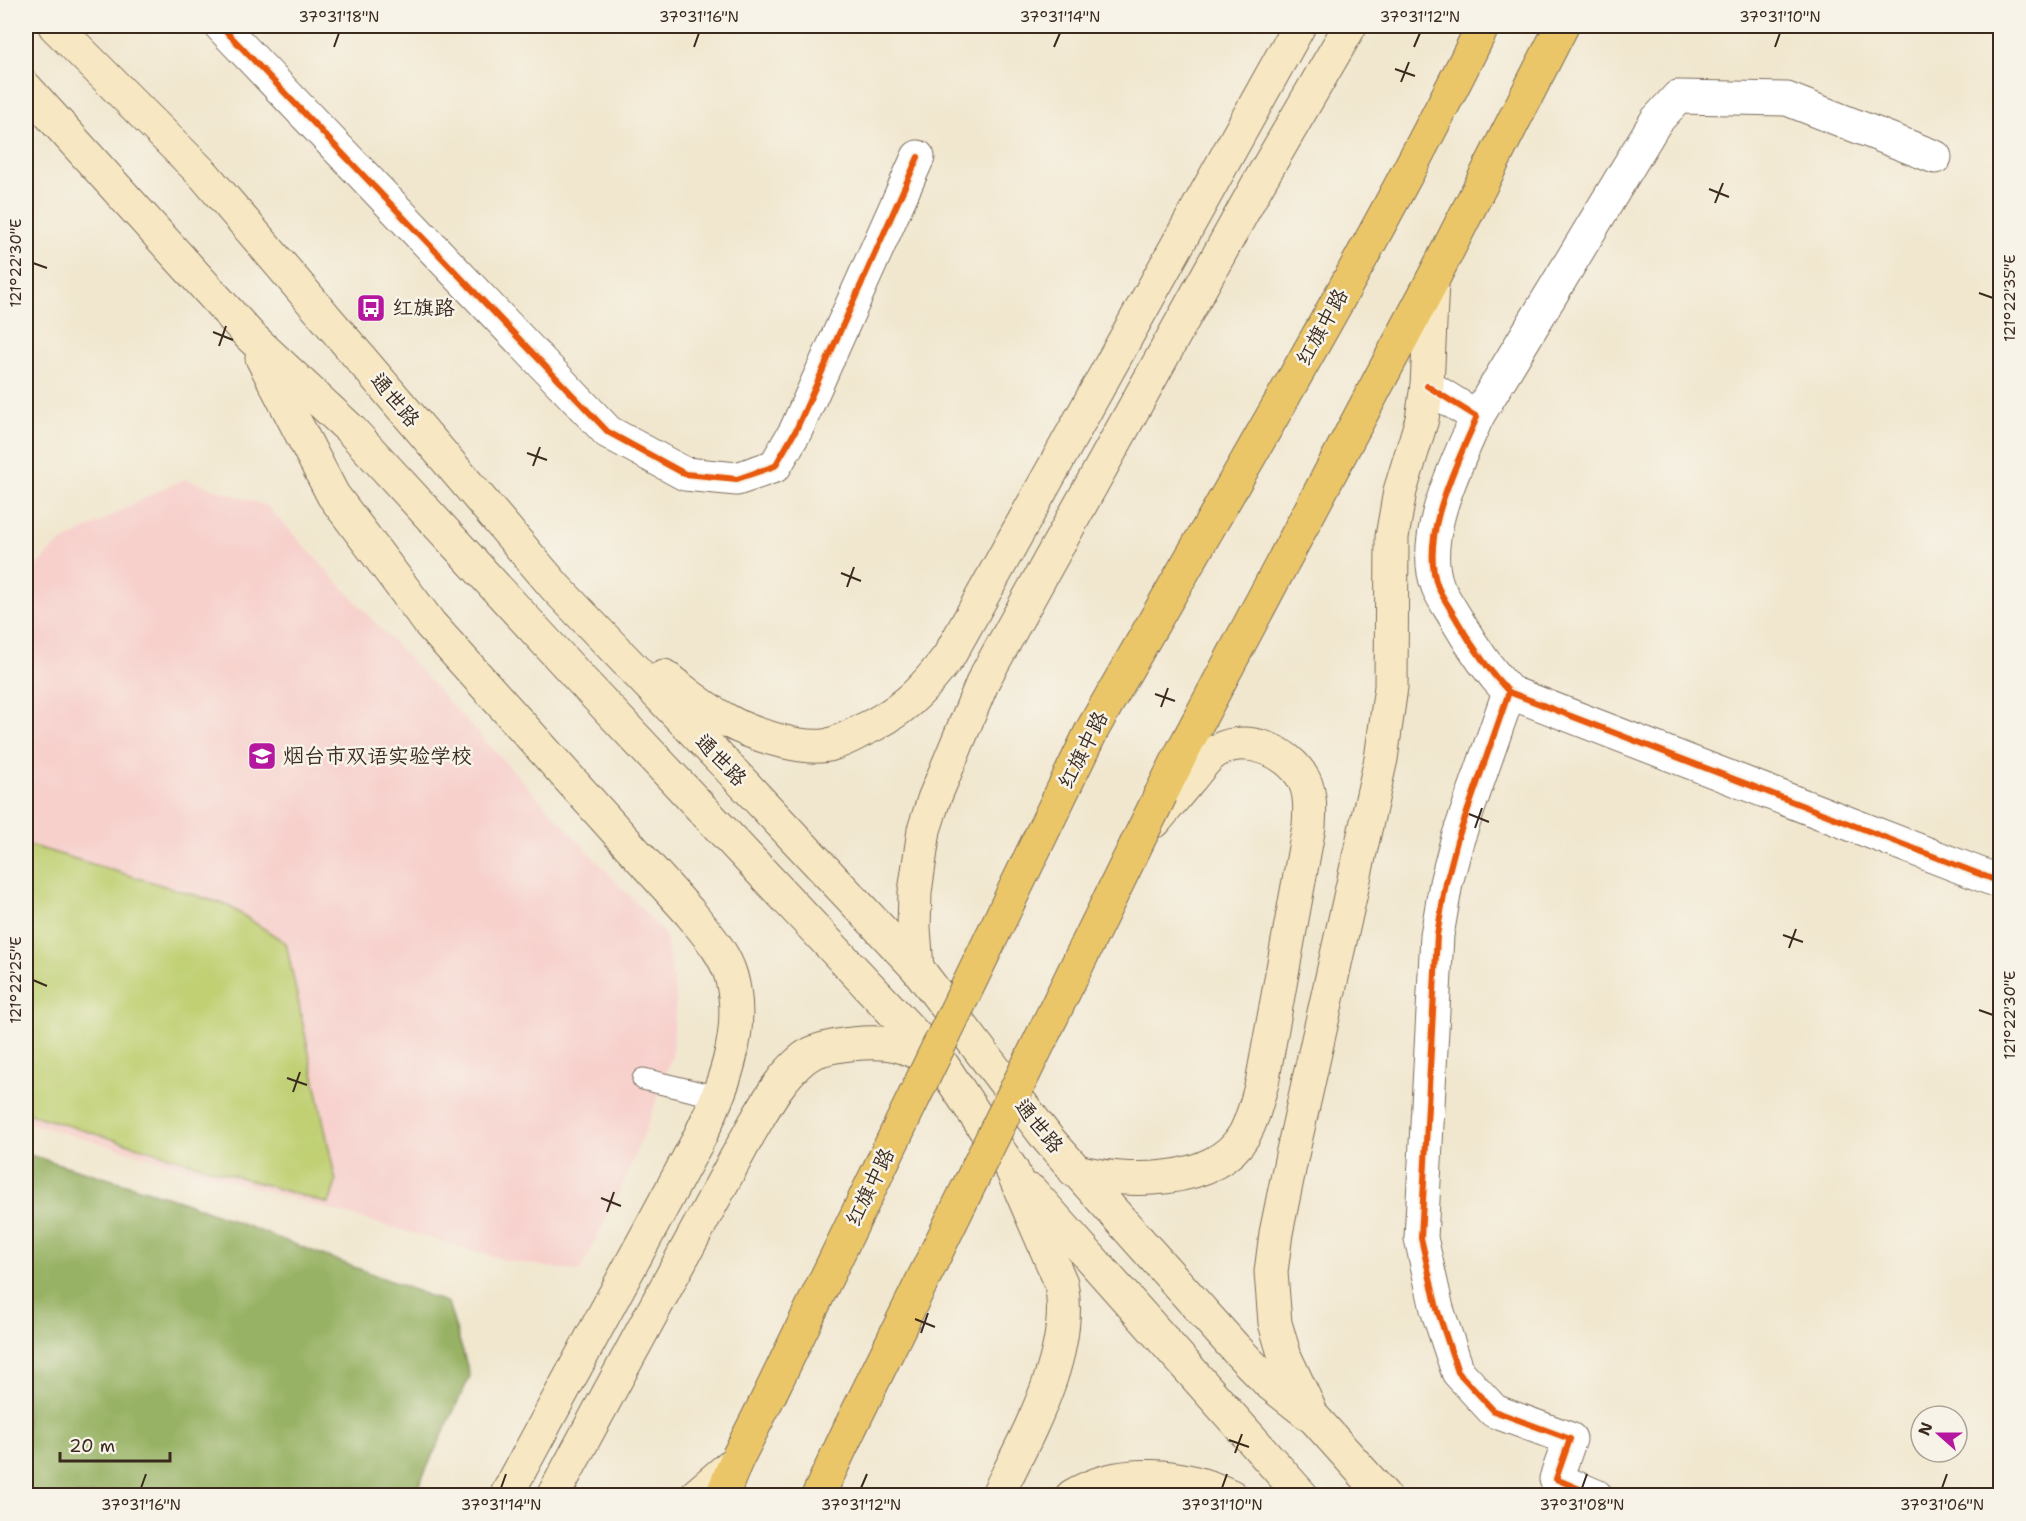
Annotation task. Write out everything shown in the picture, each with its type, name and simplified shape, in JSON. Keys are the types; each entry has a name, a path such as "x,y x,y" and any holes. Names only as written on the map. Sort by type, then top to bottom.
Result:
{"main road":[{"name":"通世路","path":"55,26 205,176 556,588 917,968 1074,1170 1235,1348 1269,1383 1315,1419 1384,1496"},
{"path":"556,588 701,705 752,732 797,744 828,745 879,723 903,707 926,686 949,656 1299,26"},
{"path":"917,968 914,928 915,892 924,830 934,798 984,679 1258,184 1350,26"},
{"path":"1428,136 1472,26"},
{"name":"红旗中路","path":"722,1496 735,1461 770,1394 1092,730 1313,343 1428,136 1483,26"},
{"path":"818,1496 1182,752 1432,281 1562,26"},
{"path":"26,88 250,336 350,429 599,700 941,1064 1012,1170 1302,1496"},
{"path":"1315,1419 1298,1388 1285,1357 1275,1323 1271,1272 1276,1233 1292,1155 1381,759 1390,687 1392,537 1400,491 1422,418 1427,386 1432,281"},
{"path":"250,336 333,495 430,624 691,914 716,946 731,977 735,1002 735,1023 733,1041 718,1097 696,1144 506,1496"},
{"path":"1074,1170 1117,1179 1152,1178 1187,1172 1209,1165 1225,1156 1243,1136 1255,1112 1262,1083 1309,826 1310,804 1304,780 1294,767 1270,749 1252,744 1234,744 1224,747 1212,754 1138,841"},
{"path":"553,1496 750,1132 772,1094 790,1073 806,1057 834,1046 876,1042 903,1046 941,1064"},
{"path":"997,1496 1027,1436 1048,1384 1063,1325 1065,1301 1061,1283 1012,1170"},
{"path":"695,1496 735,1461"},
{"path":"1072,1496 1096,1484 1130,1476 1155,1476 1190,1482 1231,1496"}],"street":[{"path":"221,26 608,432 685,474 737,479 775,466 796,429 918,157"},
{"path":"1935,158 1787,99 1678,98 1656,121 1477,417 1442,498 1435,530 1433,560 1437,586 1491,673 1509,692 2001,882"},
{"path":"1427,386 1477,417"},
{"path":"1509,692 1457,841 1446,883 1437,935 1421,1238 1437,1309 1458,1372 1494,1411 1570,1439 1556,1479 1596,1496"}],"lane":[{"path":"644,1079 718,1097"}],"shaded area":[{"name":"烟台市双语实验学校","path":"185,479 267,506 665,934 676,996 672,1056 622,1186 580,1272 509,1261 26,1122 26,577 57,545"}],"green space":[{"path":"26,844 227,905 286,943 336,1182 329,1204 26,1113"},
{"path":"26,1154 179,1200 448,1303 470,1376 414,1495 26,1495"}],"cycle path":[{"path":"221,26 608,432 685,474 737,479 775,466 796,430 918,157"},
{"path":"1427,386 1477,417 1451,477 1437,523 1433,546 1433,567 1438,587 1475,650 1509,692 2000,882"},
{"path":"1509,692 1457,841 1446,883 1437,935 1421,1238 1437,1309 1458,1372 1494,1411 1570,1439 1556,1479 1596,1496"}],"place":[{"name":"红旗路","path":"371,308"},
{"name":"烟台市双语实验学校","path":"262,756"}]}
